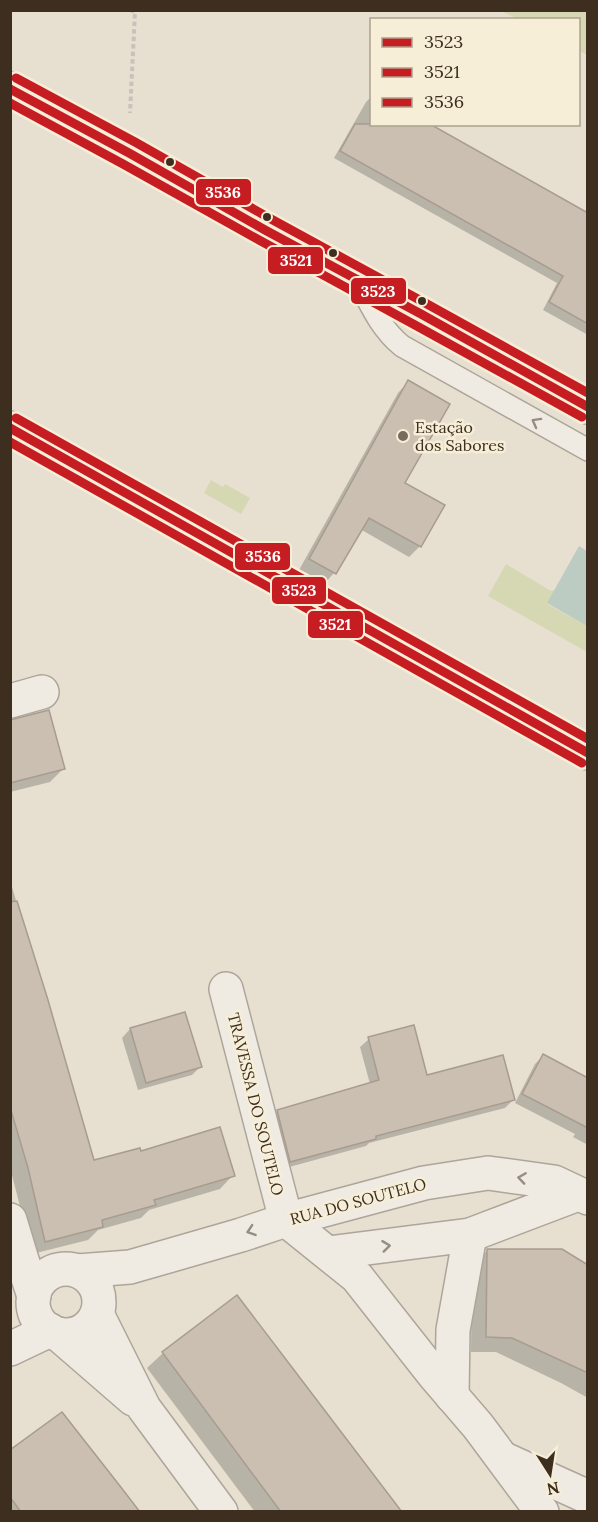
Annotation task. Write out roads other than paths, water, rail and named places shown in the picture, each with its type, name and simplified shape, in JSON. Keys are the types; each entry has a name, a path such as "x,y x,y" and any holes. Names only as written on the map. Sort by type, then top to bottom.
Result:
{"street":[{"path":"10,89 588,407"},
{"path":"10,428 588,753"},
{"path":"10,701 42,692"},
{"name":"TRAVESSA DO SOUTELO","path":"226,989 286,1220"},
{"name":"RUA DO SOUTELO","path":"78,1272 130,1267 286,1220 424,1183 488,1173 554,1182 583,1196"},
{"path":"328,1253 470,1234 583,1196"},
{"path":"10,1220 22,1260 26,1307 43,1325 144,1408"},
{"path":"286,1220 357,1277 478,1426 542,1512"},
{"path":"452,1396 453,1330 470,1234"},
{"path":"10,1349 54,1332 77,1333 85,1329 130,1267"},
{"path":"26,1307 37,1287 50,1273 59,1270 78,1272 88,1277 99,1296 98,1310 144,1408 221,1512"},
{"path":"502,1458 588,1497"}],"lane":[{"path":"357,280 380,321 391,337 402,346 588,450"}],"place":[{"name":"Estação dos Sabores","path":"403,436"}]}
